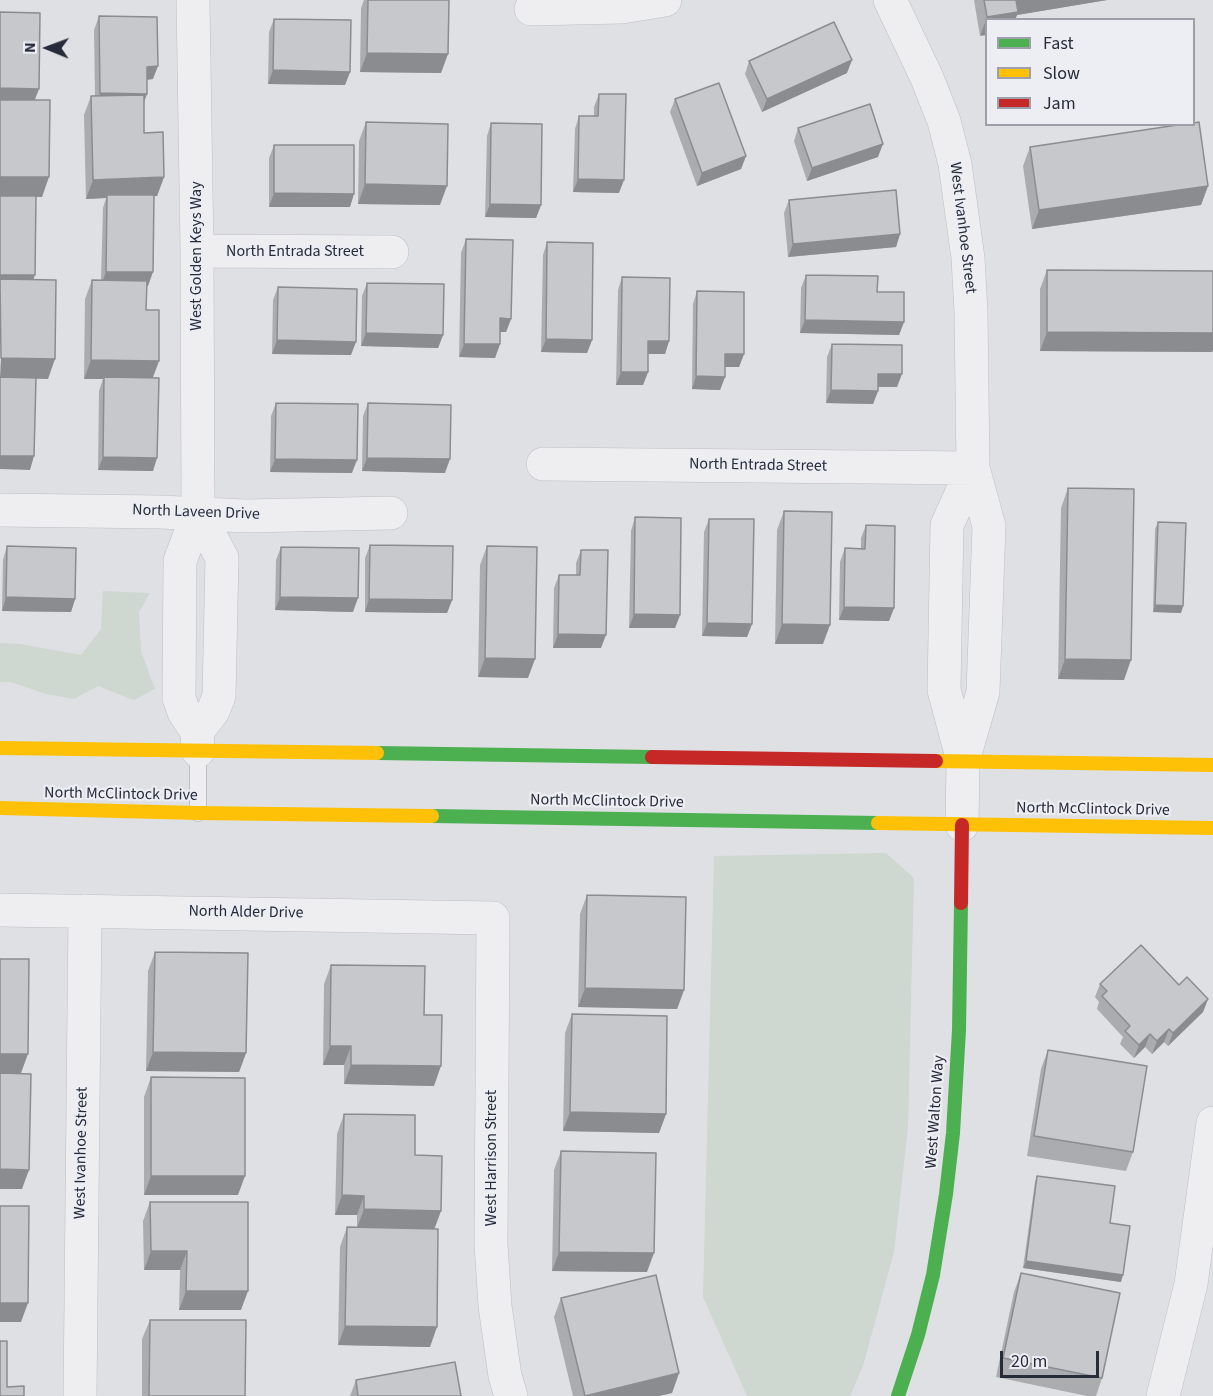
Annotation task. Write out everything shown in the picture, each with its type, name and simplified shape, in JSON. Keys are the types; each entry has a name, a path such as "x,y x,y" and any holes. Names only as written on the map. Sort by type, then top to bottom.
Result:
{"main road":[{"path":"0,748 197,741 963,761 1213,765"},
{"name":"North McClintock Drive","path":"0,808 1213,828"},
{"name":"West Walton Way","path":"898,1396 918,1335 933,1275 953,1133 959,1030 962,825"}],"street":[{"name":"West Golden Keys Way","path":"193,0 198,513 180,561 179,698 197,741"},
{"path":"531,9 622,7 665,0"},
{"name":"West Ivanhoe Street","path":"890,0 927,78 944,121 955,164 968,258 973,468 947,525 944,690 963,761 962,825"},
{"name":"North Entrada Street","path":"197,251 392,252"},
{"name":"North Entrada Street","path":"543,464 973,468"},
{"name":"North Laveen Drive","path":"0,510 198,513 246,516 391,513"},
{"name":"North Alder Drive","path":"0,910 493,918"},
{"name":"West Ivanhoe Street","path":"80,1396 85,911"},
{"name":"West Harrison Street","path":"493,918 491,1244 495,1306 505,1376 511,1396"},
{"path":"1163,1396 1191,1284 1213,1124"}],"lane":[{"path":"197,741 198,813"}],"shaded area":[{"path":"103,591 150,593 139,612 141,651 155,689 134,700 98,686 74,699 46,694 11,682 0,682 0,643 20,644 81,655 101,629"},
{"path":"886,853 914,878 908,1127 894,1252 863,1366 850,1396 747,1396 703,1297 714,856"}],"building":[{"path":"368,0 449,0 448,54 367,53"},
{"path":"984,0 1016,0 1018,12 987,17"},
{"path":"0,12 40,13 39,89 0,88"},
{"path":"99,16 157,17 158,66 147,67 147,94 100,93"},
{"path":"274,19 351,20 350,72 273,70"},
{"path":"834,22 852,60 767,99 749,61"},
{"path":"719,83 746,156 702,173 675,99"},
{"path":"599,94 626,94 624,180 578,179 579,116 598,116"},
{"path":"144,95 144,133 163,132 164,177 93,180 91,96"},
{"path":"0,100 50,100 49,177 0,177"},
{"path":"870,104 883,144 812,168 798,128"},
{"path":"366,122 448,124 447,186 365,184"},
{"path":"1199,122 1208,186 1039,210 1030,147 1171,126 1195,126 1195,123"},
{"path":"491,123 542,124 541,205 490,204"},
{"path":"274,145 354,145 354,194 274,193"},
{"path":"896,190 900,234 793,244 789,200"},
{"path":"107,195 154,195 153,272 106,272"},
{"path":"0,196 36,196 35,275 0,275"},
{"path":"466,239 513,240 511,319 500,318 500,344 464,344"},
{"path":"547,242 593,243 592,340 546,339"},
{"path":"1047,270 1213,271 1213,333 1047,332"},
{"path":"806,275 878,276 877,292 904,292 904,322 805,320"},
{"path":"622,277 670,278 669,341 648,341 648,372 621,372"},
{"path":"0,279 56,280 55,359 1,358"},
{"path":"92,280 147,281 146,310 159,310 159,361 91,360"},
{"path":"367,283 444,284 443,335 366,333"},
{"path":"278,287 357,289 356,342 277,340"},
{"path":"697,291 744,292 744,354 725,354 725,377 696,376"},
{"path":"832,344 902,345 902,374 878,374 878,391 831,390"},
{"path":"0,377 36,378 34,456 0,456"},
{"path":"104,377 159,378 157,458 103,457"},
{"path":"276,403 358,404 357,460 275,459"},
{"path":"368,403 451,405 450,459 367,458"},
{"path":"1068,488 1134,489 1131,660 1065,659"},
{"path":"784,511 832,512 830,625 782,624"},
{"path":"635,517 681,518 680,615 634,614"},
{"path":"709,519 754,519 752,624 707,623"},
{"path":"1158,522 1186,523 1183,606 1155,605"},
{"path":"866,525 895,526 894,608 844,607 845,548 865,549"},
{"path":"370,545 453,546 452,600 369,599"},
{"path":"7,546 76,548 75,599 6,597"},
{"path":"487,546 537,547 535,659 485,658"},
{"path":"281,547 359,548 358,598 280,597"},
{"path":"581,550 608,550 606,635 558,634 559,575 580,575"},
{"path":"587,895 686,897 684,990 585,988"},
{"path":"1141,945 1179,985 1187,977 1208,999 1173,1033 1169,1029 1157,1041 1150,1034 1139,1045 1125,1031 1130,1026 1102,996 1107,991 1100,984"},
{"path":"155,952 248,953 246,1053 153,1052"},
{"path":"0,959 29,959 28,1054 0,1054"},
{"path":"331,965 425,966 424,1015 442,1015 441,1066 351,1065 351,1046 330,1046"},
{"path":"572,1014 667,1016 666,1114 570,1112"},
{"path":"1048,1050 1147,1066 1133,1152 1034,1136"},
{"path":"0,1073 31,1074 29,1170 0,1169"},
{"path":"151,1077 245,1078 245,1176 151,1176"},
{"path":"344,1114 415,1115 415,1155 442,1156 441,1211 364,1209 364,1196 342,1195"},
{"path":"561,1151 656,1153 654,1253 559,1252"},
{"path":"1037,1176 1115,1186 1110,1223 1130,1226 1123,1275 1026,1261"},
{"path":"150,1202 248,1202 248,1291 186,1291 187,1251 151,1251"},
{"path":"0,1206 29,1206 28,1303 0,1303"},
{"path":"347,1227 438,1229 437,1327 345,1326"},
{"path":"1021,1273 1120,1293 1102,1378 1003,1358"},
{"path":"656,1275 679,1373 585,1396 561,1298"},
{"path":"150,1320 246,1320 245,1396 149,1396"},
{"path":"0,1341 7,1341 7,1387 24,1386 24,1396 0,1396"},
{"path":"455,1362 461,1396 358,1396 356,1380"}],"traffic: fast":[{"path":"377,753 652,757"},
{"path":"432,816 878,823"},
{"path":"898,1396 918,1335 933,1275 946,1194 953,1133 959,1030 961,903"}],"traffic: slow":[{"path":"0,748 377,753"},
{"path":"936,761 1213,765"},
{"path":"0,808 432,816"},
{"path":"878,823 1213,828"}],"traffic: jam":[{"path":"652,757 936,761"},
{"path":"961,903 962,825"}]}
